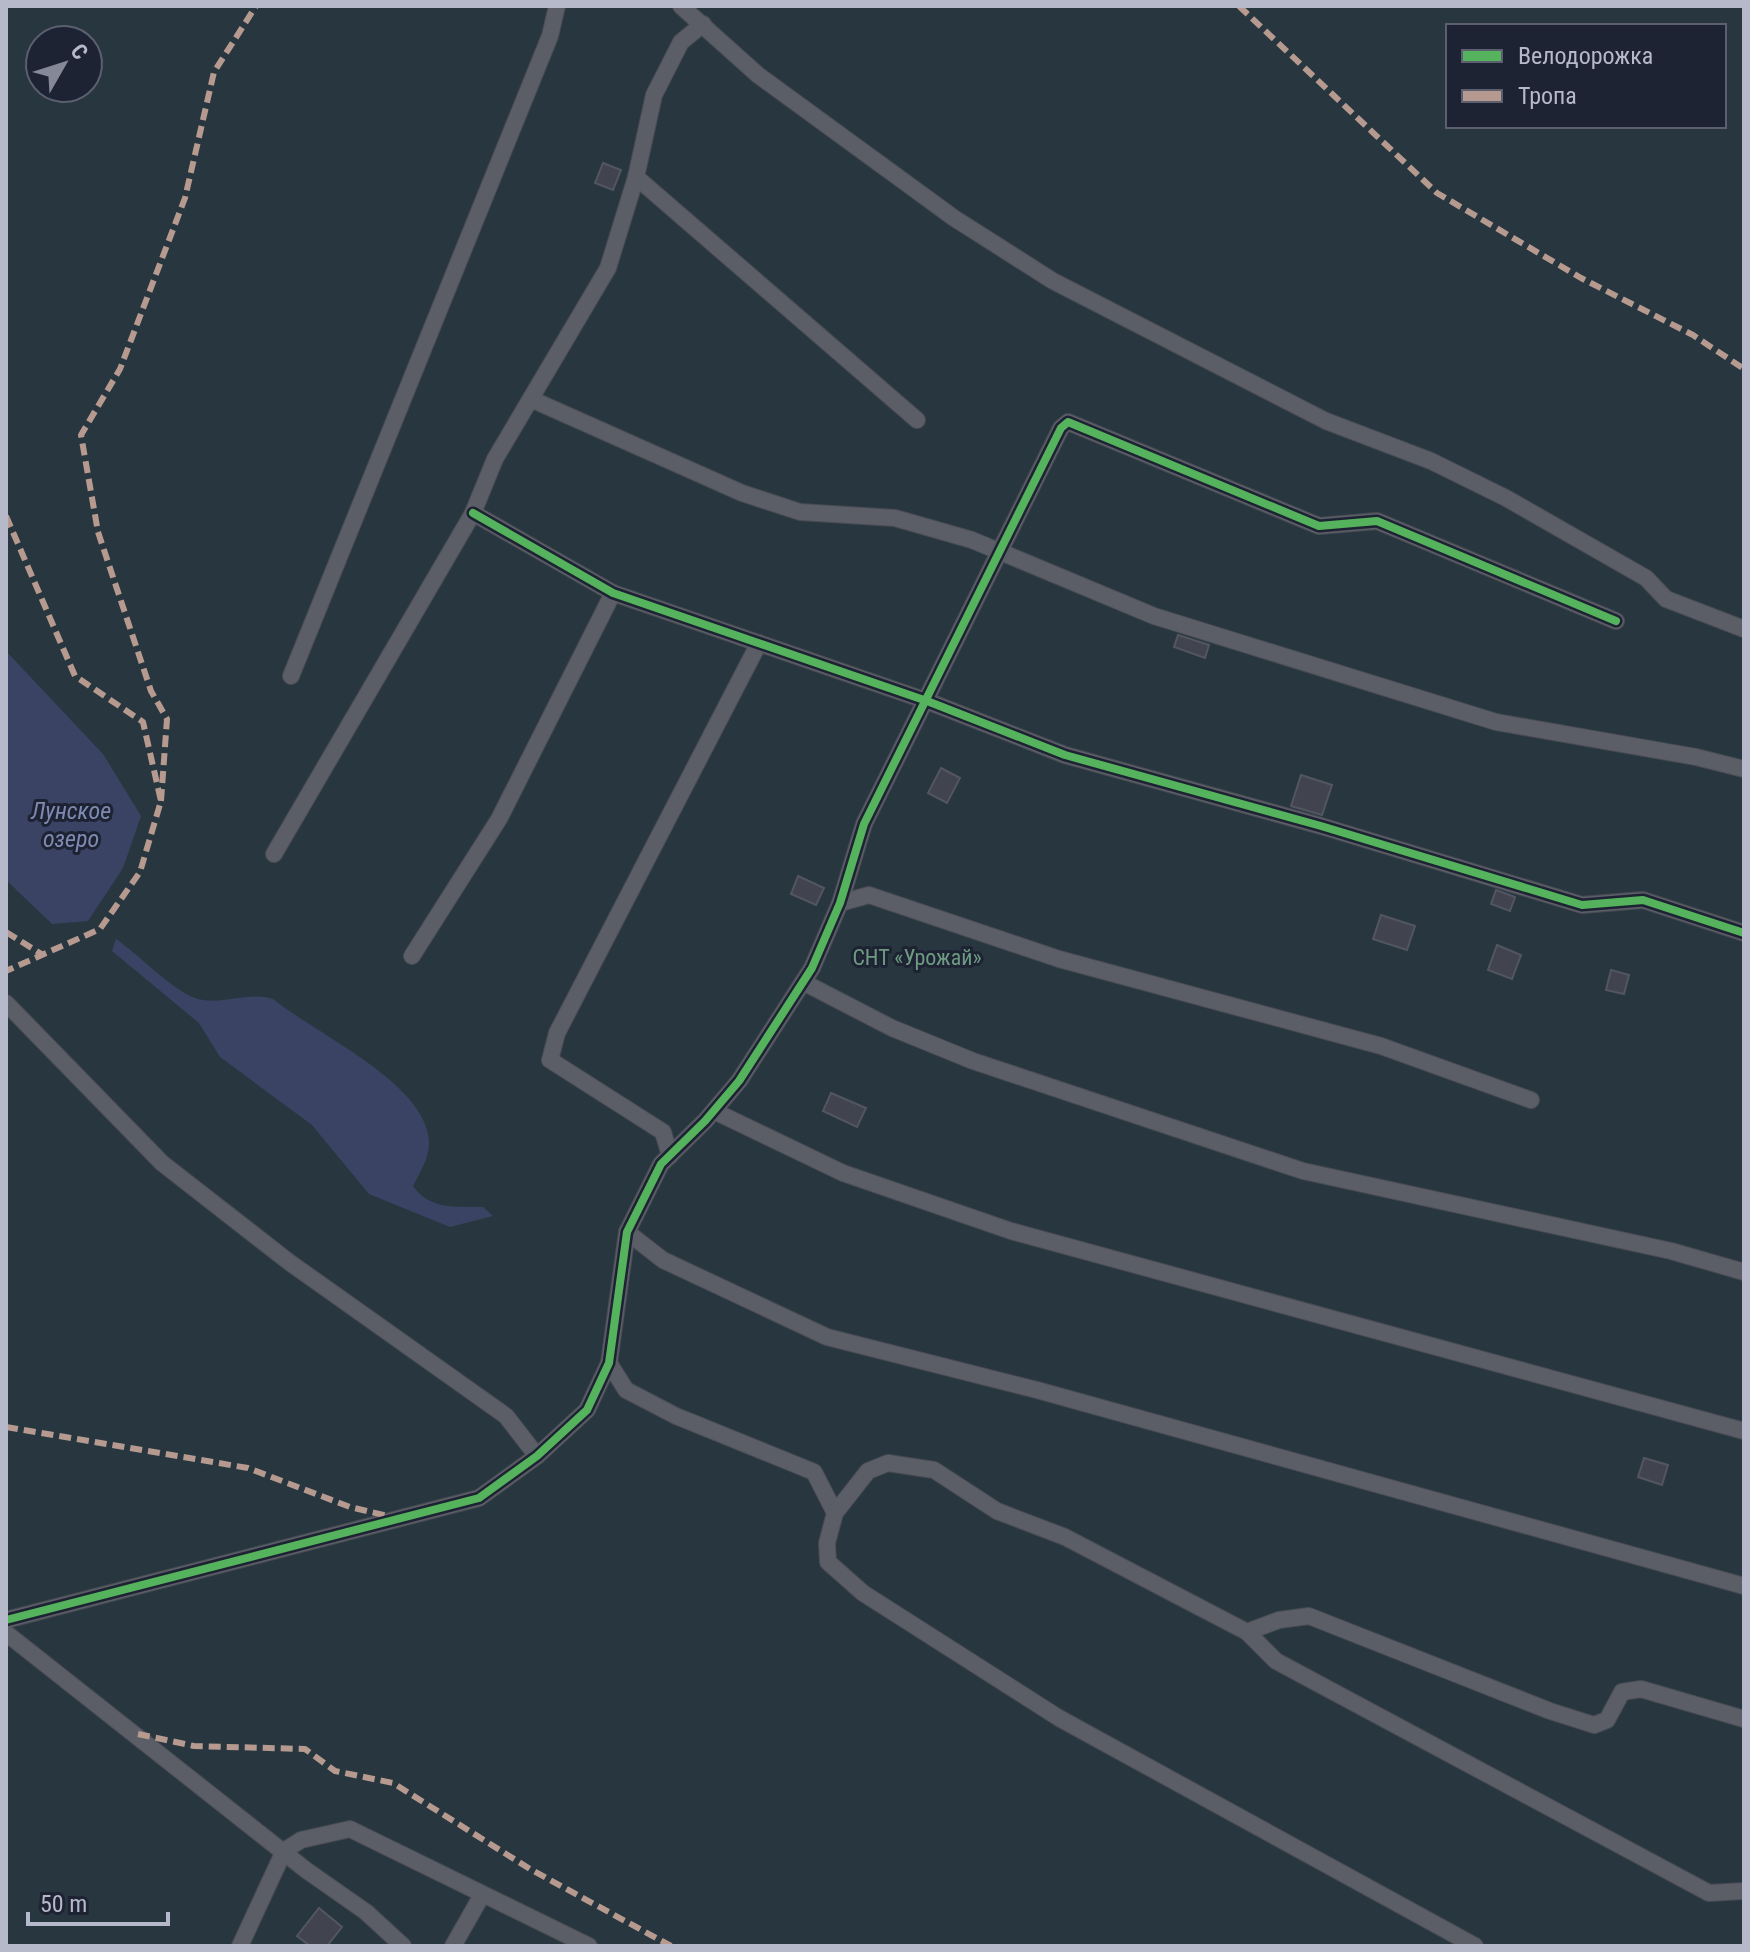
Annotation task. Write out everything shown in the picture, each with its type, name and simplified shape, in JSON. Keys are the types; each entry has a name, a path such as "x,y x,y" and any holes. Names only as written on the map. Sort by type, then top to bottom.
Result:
{"street":[{"path":"291,676 550,36 557,6"},
{"path":"681,6 758,75 954,218 1053,281 1326,421 1443,467 1646,578 1666,599 1744,629"},
{"path":"274,854 473,513 495,459 533,400 608,268 636,177 654,95 681,42 703,24"},
{"path":"636,177 917,420"},
{"path":"533,400 742,493 800,512 895,518 972,540 1154,616 1496,722 1696,757 1744,769"},
{"path":"6,1620 479,1498 537,1456 587,1410 609,1363 627,1232 661,1164 739,1081 803,982 840,903 864,824 1061,428 1068,422 1319,526 1377,521 1616,621"},
{"path":"473,513 613,593 927,701 1065,755 1321,826 1582,905 1643,900 1744,933"},
{"path":"412,956 499,819 613,593"},
{"path":"670,1156 663,1132 550,1060 557,1033 759,643"},
{"path":"840,903 869,895 1059,959 1381,1046 1531,1100"},
{"path":"803,982 892,1028 973,1061 1303,1171 1671,1251 1744,1272"},
{"path":"6,1003 162,1163 289,1262 506,1416 537,1456"},
{"path":"714,1111 843,1173 1011,1231 1744,1431"},
{"path":"627,1232 663,1260 827,1337 1052,1394 1744,1586"},
{"path":"609,1363 626,1390 676,1416 814,1472 835,1513"},
{"path":"1475,1946 1059,1718 863,1593 828,1562 827,1543 835,1513 868,1471 888,1463 934,1470 997,1511 1065,1537 1247,1632 1276,1661 1709,1893 1744,1891"},
{"path":"1247,1632 1279,1620 1309,1616 1550,1711 1594,1725 1607,1720 1622,1692 1641,1689 1744,1719"},
{"path":"6,1633 366,1912 403,1946"},
{"path":"240,1946 284,1851 301,1840 350,1829 589,1946"},
{"path":"453,1946 482,1895"}],"green space":[{"name":"СНТ «Урожай»","path":"6,6 1744,6 1744,1946 6,1946 6,880 52,924 103,754 6,651"}],"water":[{"name":"Лунское озеро","path":"6,651 103,754 141,816 123,868 88,921 52,924 6,880"},
{"path":"116,939 189,995 208,1000 254,996 273,999 365,1061 409,1098 423,1119 429,1146 413,1186 436,1203 453,1207 483,1207 493,1216 450,1227 369,1194 312,1125 220,1057 199,1023 112,951"}],"building":[{"path":"603,163 621,170 613,190 595,183"},
{"path":"1178,635 1209,645 1205,658 1174,647"},
{"path":"941,768 960,778 947,803 928,793"},
{"path":"1301,775 1332,785 1322,815 1291,806"},
{"path":"798,876 824,888 816,905 791,894"},
{"path":"1496,890 1515,897 1510,911 1491,904"},
{"path":"1381,915 1415,926 1407,950 1373,939"},
{"path":"1497,945 1521,955 1512,979 1488,970"},
{"path":"1611,970 1629,975 1624,994 1606,990"},
{"path":"831,1093 866,1108 857,1127 823,1111"},
{"path":"1644,1458 1668,1465 1662,1485 1638,1477"},
{"path":"319,1908 342,1927 327,1946 310,1946 297,1936"}],"marked path":[{"path":"161,801 167,719 151,691 98,532 81,435 120,369 185,198 214,72 256,6"},
{"path":"1239,6 1437,193 1581,278 1693,335 1744,369"},
{"path":"6,516 75,676 143,722 161,801 140,872 100,929 6,971"},
{"path":"6,932 43,955"},
{"path":"6,1427 248,1468 350,1507 392,1517"},
{"path":"138,1734 194,1746 305,1749 335,1771 393,1783 530,1869 671,1946"}],"cycle path":[{"path":"6,1620 479,1498 537,1456 587,1410 609,1363 627,1232 661,1164 705,1121 739,1081 812,968 840,903 864,824 1061,428 1068,422 1319,526 1377,521 1616,621"},
{"path":"473,513 613,593 927,701 1065,755 1321,826 1582,905 1643,900 1744,933"}]}
